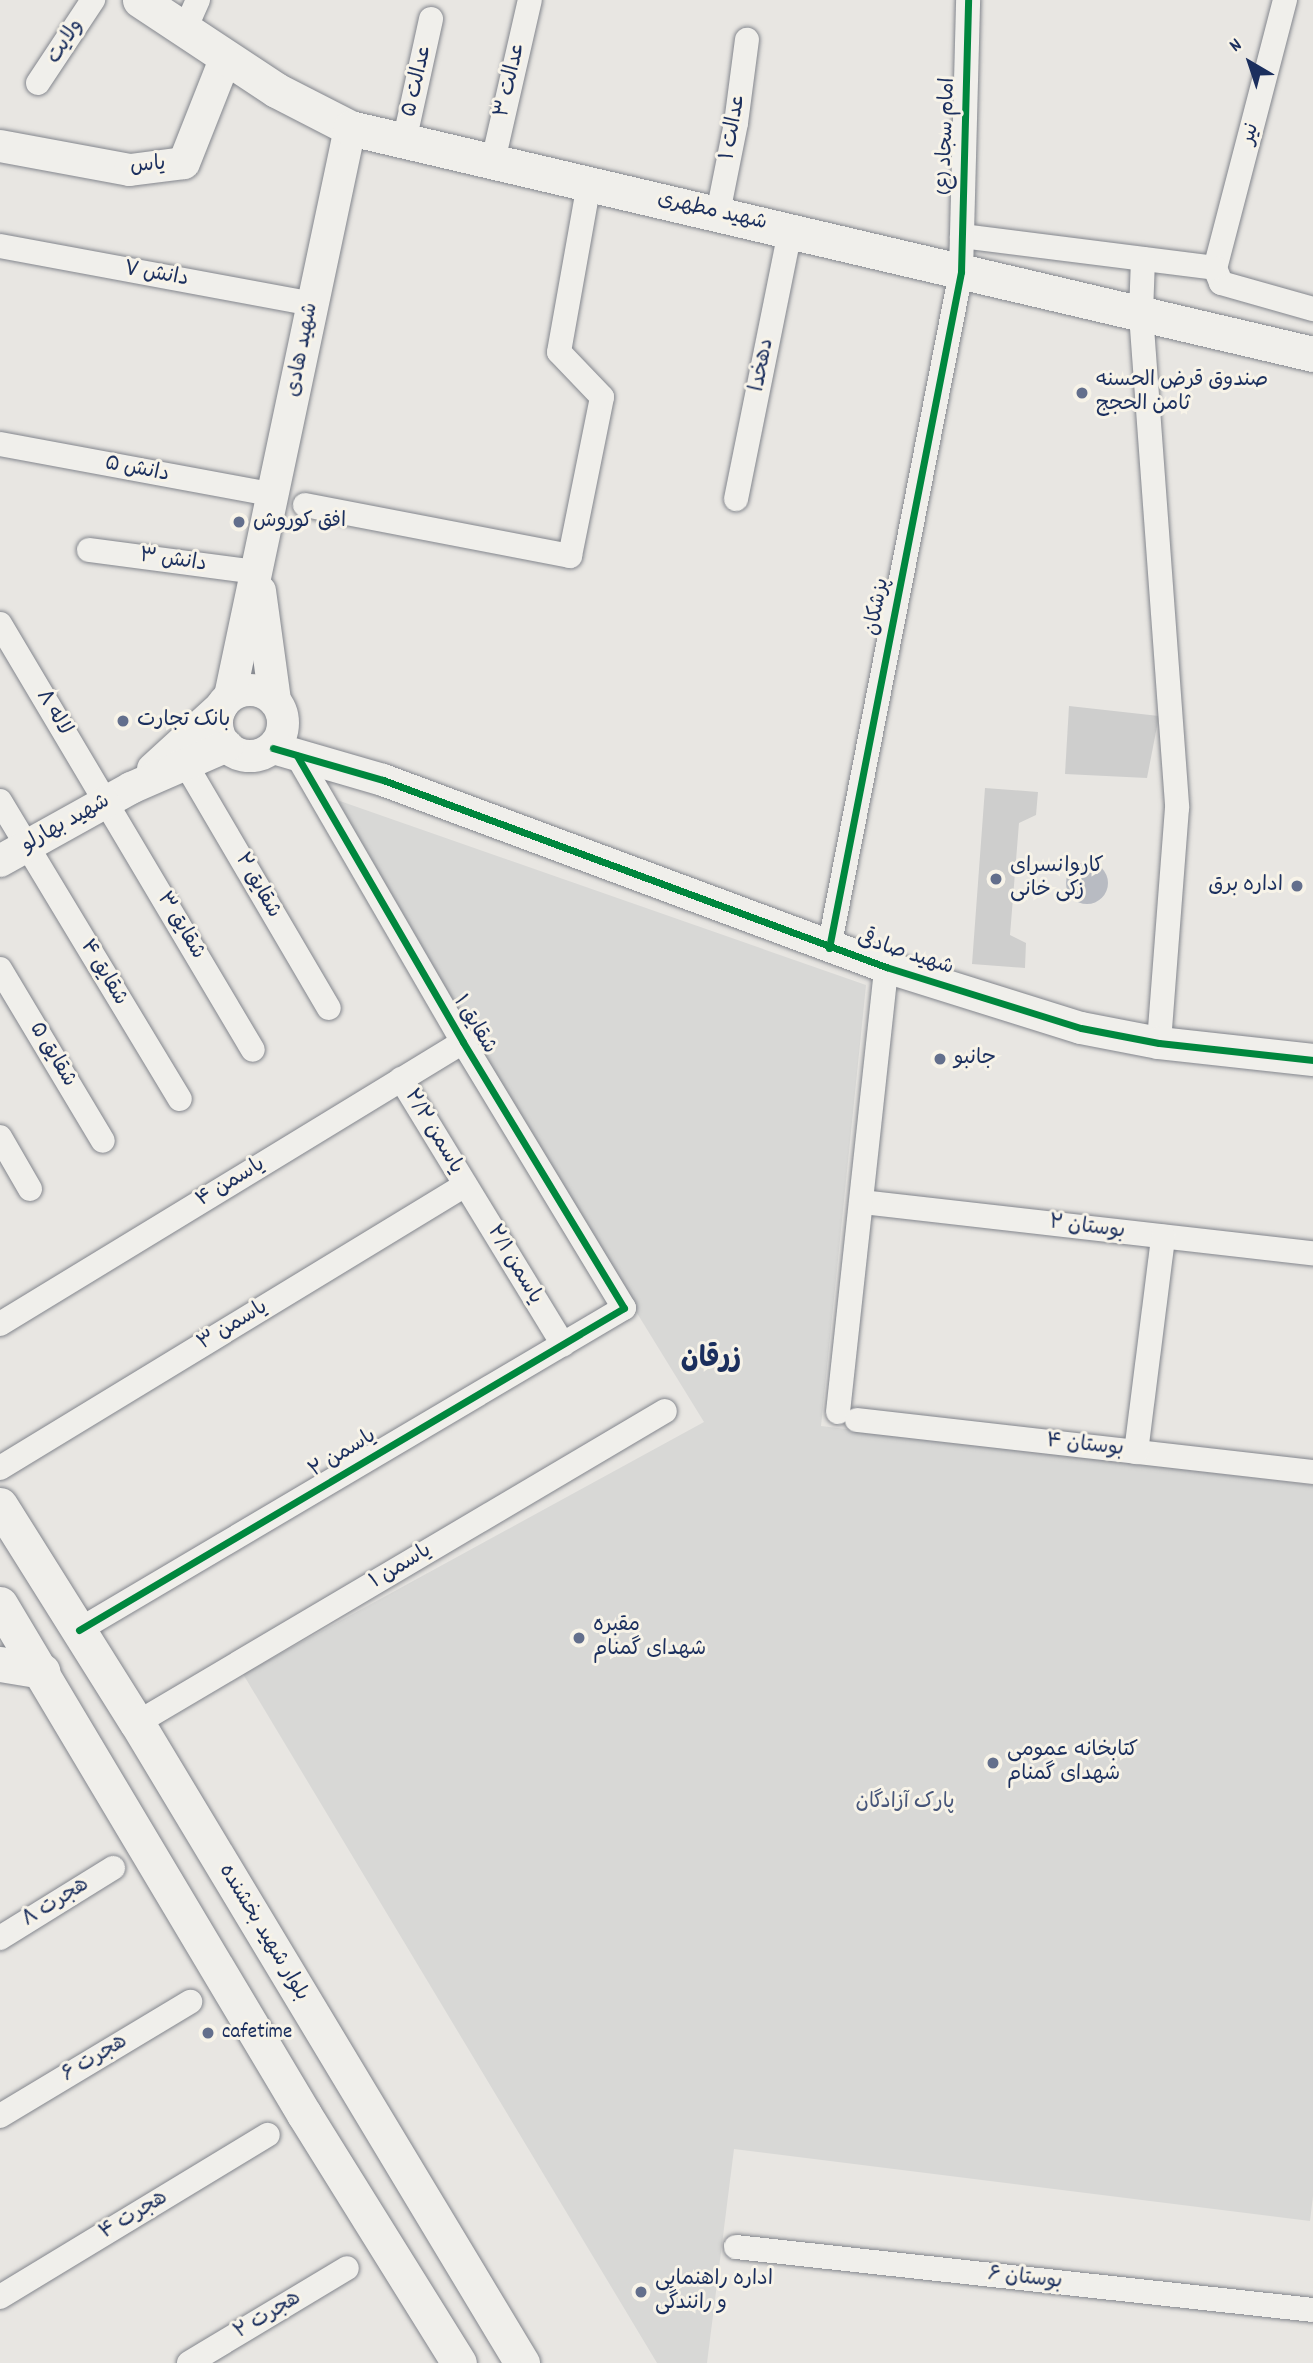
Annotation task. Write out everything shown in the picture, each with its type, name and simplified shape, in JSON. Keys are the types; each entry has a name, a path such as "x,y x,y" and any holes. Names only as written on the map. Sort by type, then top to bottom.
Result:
{"main road":[{"name":"شهید مطهری","path":"140,0 192,15 226,57 276,90 350,128 1313,354"},
{"name":"بلوار شهید بخشنده","path":"0,1505 179,1793 522,2363"},
{"path":"0,1604 304,2114 458,2363"},
{"path":"0,1664 42,1671"},
{"path":"130,1819 179,1793"}],"street":[{"name":"ولایت","path":"38,83 93,0"},
{"name":"عدالت ۳","path":"493,161 530,0"},
{"name":"امام سجاد (ع)","path":"961,272 968,0"},
{"name":"نیر","path":"1215,268 1285,0"},
{"name":"عدالت ۵","path":"404,142 431,19"},
{"name":"عدالت ۱","path":"718,214 736,123 747,40"},
{"name":"یاس","path":"0,146 130,170 184,163 226,57"},
{"name":"شهید هادی","path":"226,701 274,495 350,128"},
{"path":"305,505 570,556 602,397 559,352 589,184"},
{"name":"دهخدا","path":"736,499 790,231"},
{"path":"962,236 1215,268 1221,283 1313,309"},
{"name":"دانش ۷","path":"0,246 313,304"},
{"path":"1143,259 1141,314 1178,808 1159,1043"},
{"name":"پزشکان","path":"830,948 961,272"},
{"name":"دانش ۵","path":"0,444 274,495"},
{"name":"دانش ۳","path":"89,550 257,572"},
{"path":"257,572 282,732"},
{"name":"لاله ۸","path":"0,624 119,795"},
{"path":"119,795 226,701 248,689 268,694 282,732"},
{"path":"226,701 217,727 227,746 244,756 254,756 282,732"},
{"name":"شهید صادقی","path":"282,732 383,780 886,967 1081,1028 1159,1043 1313,1060"},
{"name":"شقایق ۱","path":"282,732 463,1042 624,1308"},
{"path":"119,795 227,746"},
{"name":"شقایق ۲","path":"185,763 329,1008"},
{"name":"شهید بهارلو","path":"13,853 119,795"},
{"name":"شقایق ۳","path":"119,795 253,1050"},
{"name":"شقایق ۴","path":"0,802 13,853 180,1099"},
{"path":"862,1202 886,967"},
{"name":"شقایق ۵","path":"0,969 103,1141"},
{"name":"یاسمن ۴","path":"0,1324 463,1042"},
{"name":"یاسمن ۲/۲","path":"401,1079 465,1185"},
{"path":"0,1138 30,1189"},
{"name":"یاسمن ۲/۱","path":"465,1185 563,1345"},
{"name":"یاسمن ۳","path":"0,1468 465,1185"},
{"name":"بوستان ۲","path":"862,1202 1313,1253"},
{"name":"بوستان ۴","path":"862,1202 848,1416 1313,1472"},
{"path":"1136,1452 1163,1237"},
{"name":"یاسمن ۲","path":"79,1630 624,1308"},
{"name":"یاسمن ۱","path":"136,1723 665,1411"},
{"name":"هجرت ۸","path":"0,1938 113,1868"},
{"name":"هجرت ۶","path":"0,2116 190,2002"},
{"name":"هجرت ۴","path":"0,2297 268,2135"},
{"name":"بوستان ۶","path":"736,2247 1313,2310"},
{"name":"هجرت ۲","path":"189,2363 347,2268"}],"shaded area":[{"name":"پارک آزادگان","path":"317,793 866,985 821,1426 1313,1485 1313,2196 1310,2221 734,2149 707,2363 657,2363 243,1674 704,1422"},
{"path":"1087,862 1102,868 1108,883 1102,898 1087,904 1072,898 1066,883 1072,868"}],"building":[{"path":"1069,706 1159,716 1147,778 1065,774"},
{"name":"کاروانسرای زکی خانی","path":"985,788 1038,792 1036,815 1019,823 1010,935 1026,943 1025,968 972,964"}],"cycle path":[{"path":"829,948 961,272 968,0"},
{"path":"273,748 383,780 886,967 1081,1028 1159,1043 1313,1060"},
{"path":"79,1630 624,1308 463,1042 297,756"}],"place":[{"name":"صندوق قرض الحسنه ثامن الحجج","path":"1082,393"},
{"name":"افق کوروش","path":"239,522"},
{"name":"بانک تجارت","path":"123,721"},
{"name":"کاروانسرای زکی خانی","path":"996,879"},
{"name":"اداره برق","path":"1297,886"},
{"name":"جانبو","path":"940,1059"},
{"name":"مقبره شهدای گمنام","path":"579,1638"},
{"name":"کتابخانه عمومی شهدای گمنام","path":"993,1763"},
{"name":"cafetime","path":"208,2033"},
{"name":"اداره راهنمایی و رانندگی","path":"641,2292"}],"district":[{"name":"زرقان","path":"711,1361"}]}
